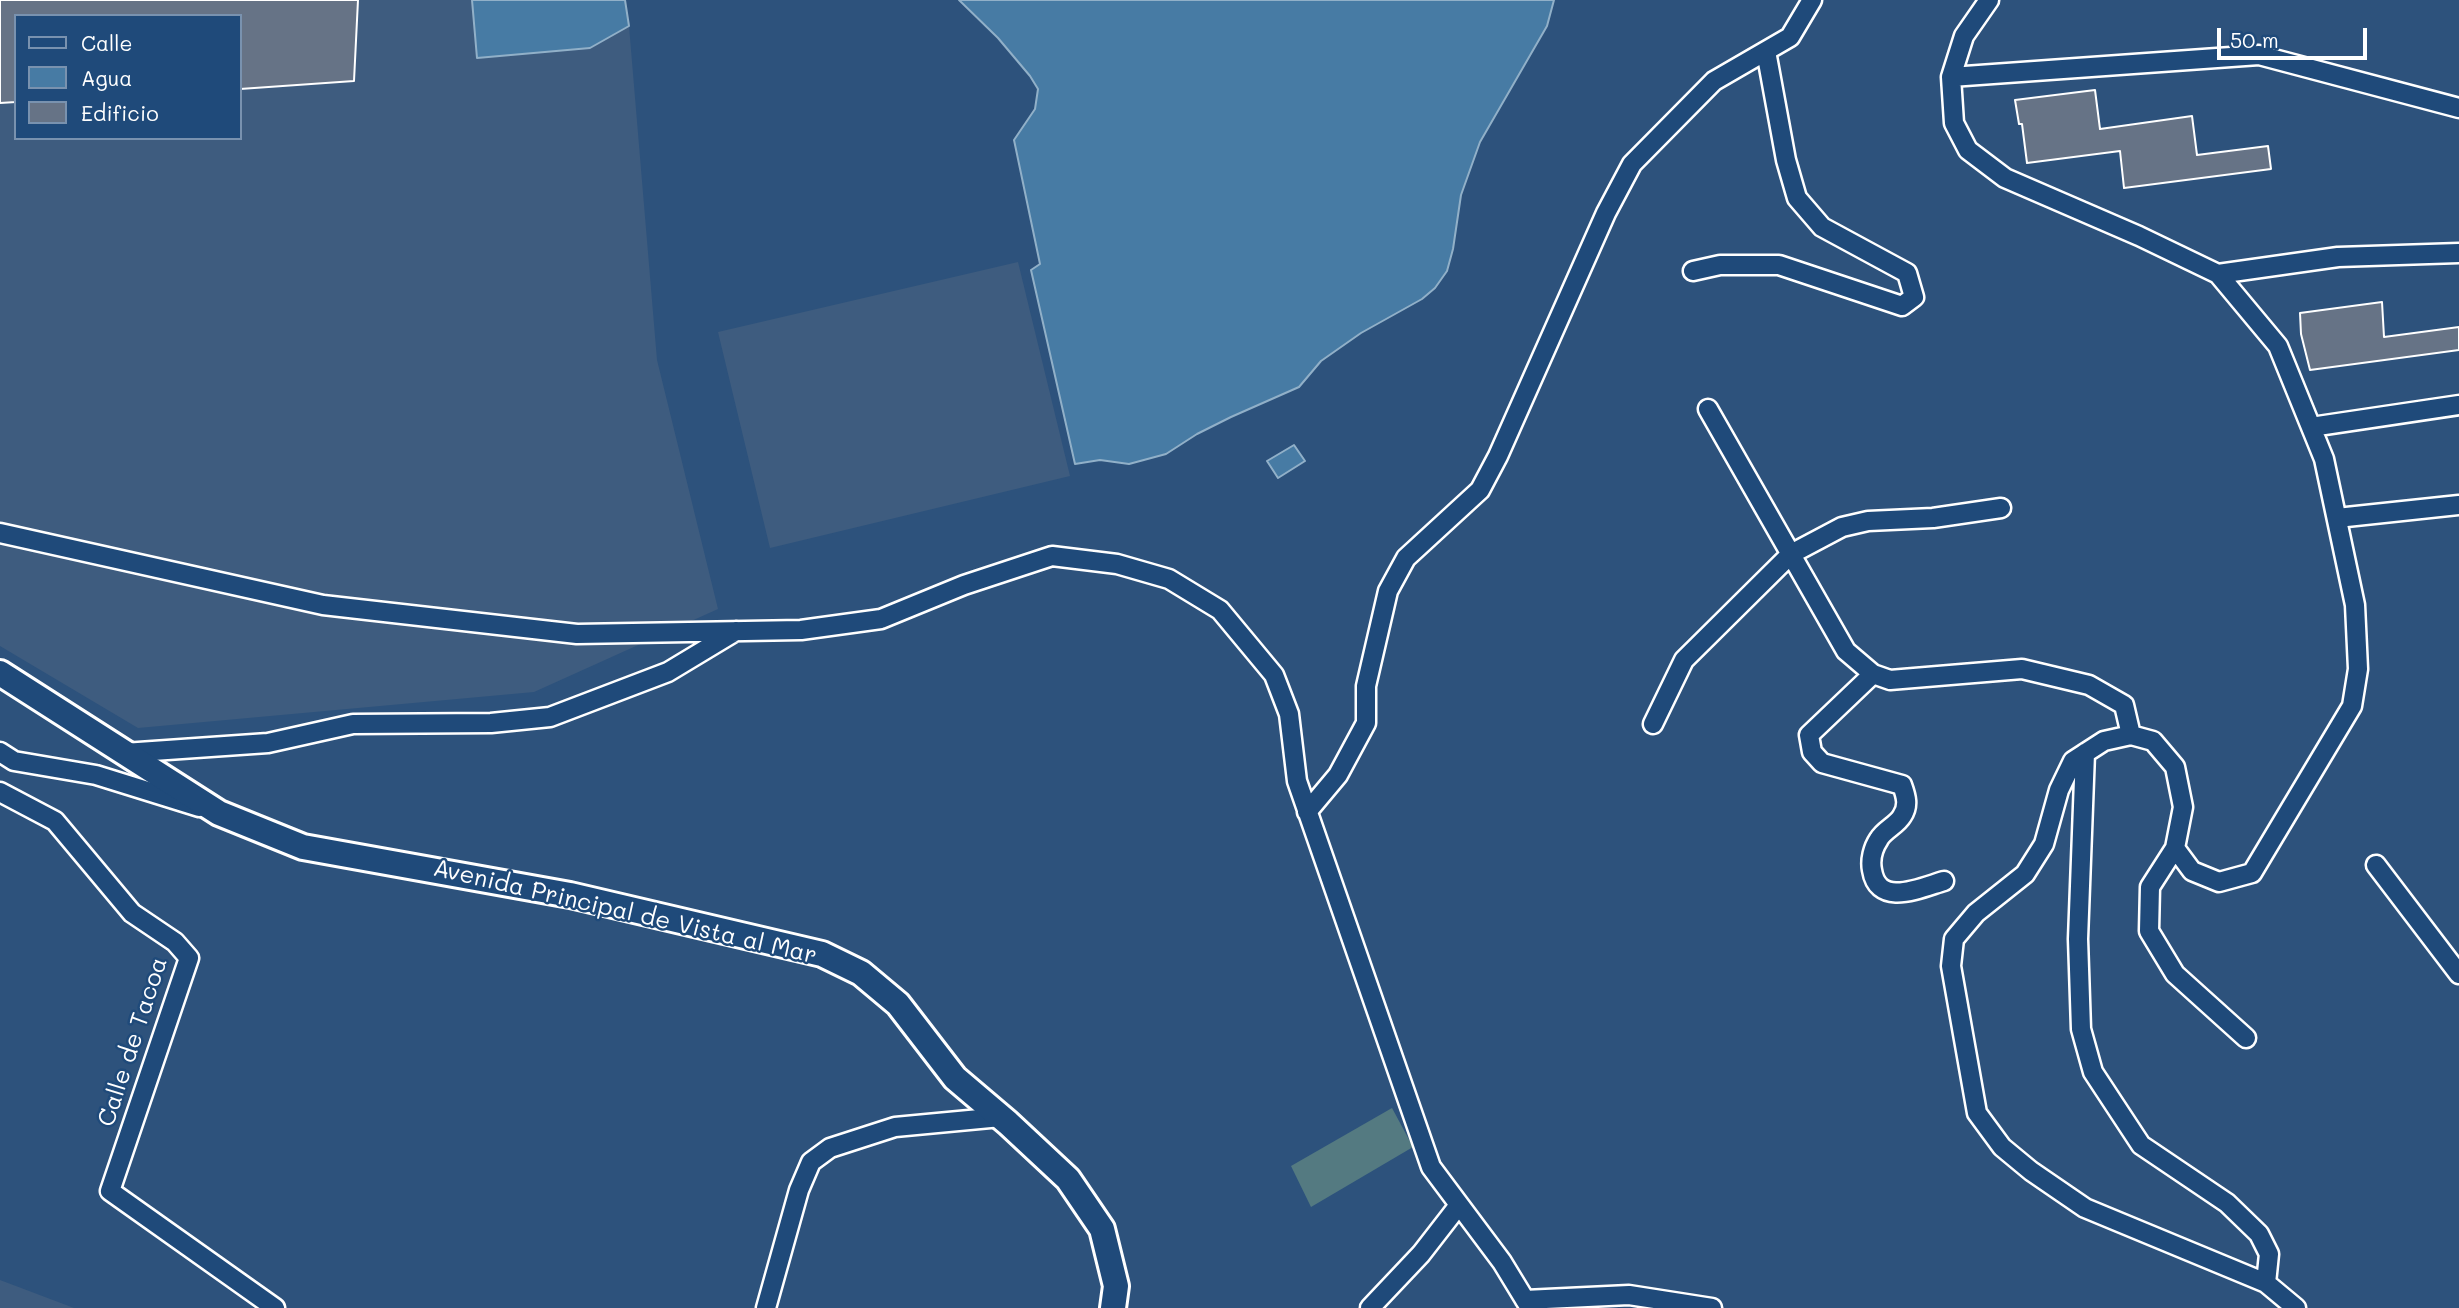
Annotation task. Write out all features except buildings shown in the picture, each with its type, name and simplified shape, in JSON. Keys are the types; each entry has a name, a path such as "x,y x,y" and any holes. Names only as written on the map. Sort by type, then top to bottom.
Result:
{"street":[{"path":"1307,812 1338,775 1366,723 1366,686 1388,591 1406,558 1480,490 1499,457 1606,213 1632,164 1714,81 1790,37 1812,0"},
{"path":"1989,0 1964,36 1951,77 1954,123 1968,150 2006,178 2218,274 2278,346 2324,460 2337,518 2355,605 2358,669 2352,706 2252,873 2220,882 2192,871 2175,848"},
{"path":"1693,271 1720,265 1779,265 1902,306 1914,298 1907,273 1822,227 1797,198 1786,160 1766,51"},
{"path":"1951,77 2259,55 2459,108"},
{"path":"2218,274 2338,257 2459,253"},
{"path":"2311,427 2459,405"},
{"path":"1708,409 1846,651 1873,674 1890,680 2022,669 2062,678 2088,685 2124,705 2132,735"},
{"path":"2337,518 2459,505"},
{"path":"1653,724 1684,660 1791,554 1842,527 1868,521 1933,518 2001,509"},
{"path":"0,533 323,605 577,634 801,629 881,619 964,585 1052,556 1116,564 1169,579 1220,610 1273,675 1289,713 1297,781 1431,1167 1502,1262 1527,1304 1629,1295 1712,1308"},
{"path":"124,752 268,743 353,724 491,723 550,716 668,672 736,631"},
{"name":"Avenida Principal de Vista al Mar","path":"0,673 219,813 303,847 570,895 822,954 861,973 898,1004 955,1077 1068,1179 1102,1229 1116,1286 1113,1308"},
{"path":"1873,674 1809,735 1812,751 1822,763 1902,785 1908,799 1902,817 1879,838 1870,860 1873,877 1880,889 1889,893 1902,893 1944,881"},
{"path":"2246,1038 2175,974 2149,931 2150,887 2175,848 2183,807 2175,767 2153,741 2132,735 2104,741 2073,761 2059,790 2044,844 2025,874 1976,913 1954,939 1951,966 1977,1113 2002,1147 2031,1171 2085,1208 2266,1283 2296,1308"},
{"path":"0,752 14,761 96,775 219,813"},
{"path":"2085,753 2078,939 2081,1029 2093,1072 2141,1145 2227,1203 2259,1234 2269,1254 2266,1283"},
{"name":"Calle de Tacoa","path":"0,792 55,821 132,913 175,942 189,958 110,1191 275,1308"},
{"path":"2376,865 2459,974"},
{"path":"766,1308 799,1190 811,1162 830,1148 895,1127 1001,1116"},
{"path":"1370,1308 1421,1254 1459,1205"}],"shaded area":[{"path":"0,0 472,0 477,58 590,48 629,26 657,360 718,609 534,692 138,728 0,646"},
{"path":"1018,262 1070,476 770,548 718,332"},
{"path":"0,1280 74,1308 0,1308"}],"green space":[{"path":"1392,1108 1413,1147 1311,1207 1291,1166"}],"water":[{"path":"472,0 625,0 629,26 590,48 477,58"},
{"path":"959,0 1554,0 1547,26 1480,142 1461,195 1447,271 1435,288 1422,299 1361,333 1321,361 1299,387 1197,434 1166,454 1129,464 1100,460 1075,464 1031,270 1040,264 1014,140 1035,109 1038,89 998,38"},
{"path":"1294,445 1305,461 1278,478 1267,461"}]}
